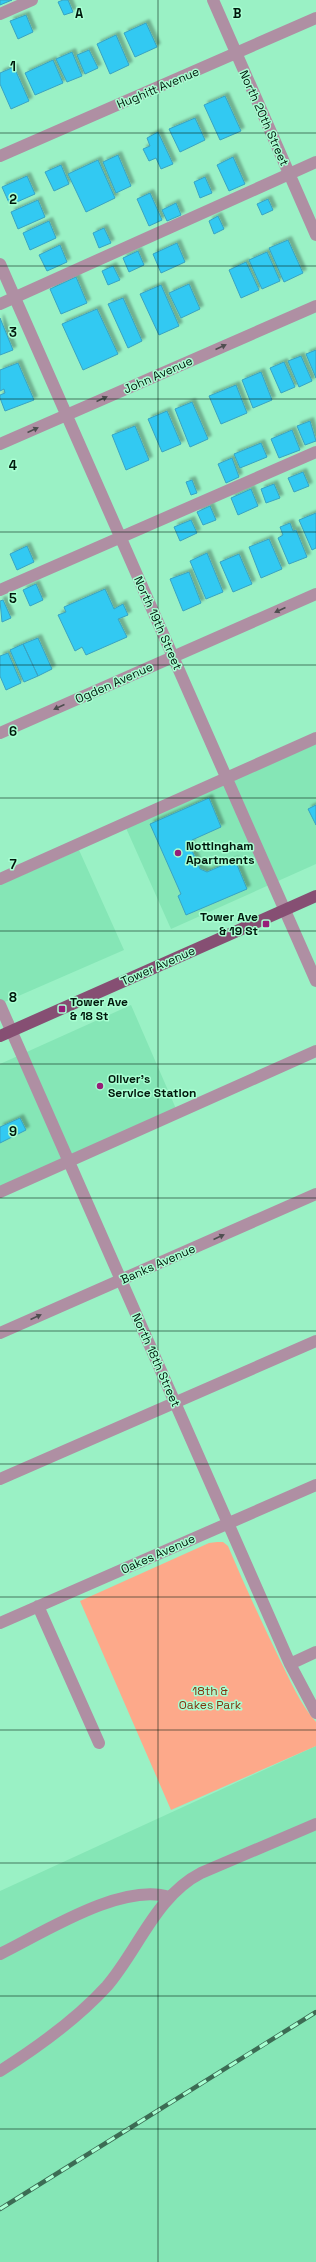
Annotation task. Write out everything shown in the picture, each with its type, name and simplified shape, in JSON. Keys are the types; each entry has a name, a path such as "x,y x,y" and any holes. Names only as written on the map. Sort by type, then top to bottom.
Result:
{"main road":[{"name":"Tower Avenue","path":"0,1036 316,896"}],"street":[{"path":"0,14 32,0"},
{"name":"North 20th Street","path":"213,0 316,235"},
{"name":"Hughitt Avenue","path":"0,156 316,18"},
{"path":"0,304 316,162"},
{"name":"North 19th Street","path":"0,264 316,981"},
{"name":"John Avenue","path":"0,444 316,306"},
{"path":"0,590 316,452"},
{"name":"Ogden Avenue","path":"0,733 316,594"},
{"path":"0,879 316,738"},
{"name":"North 18th Street","path":"0,1005 290,1664 316,1713"},
{"path":"0,1192 316,1051"},
{"name":"Banks Avenue","path":"0,1333 316,1194"},
{"path":"0,1479 316,1341"},
{"name":"Oakes Avenue","path":"0,1623 316,1485"},
{"path":"38,1606 99,1743"},
{"path":"290,1664 316,1652"},
{"path":"0,2071 57,2031 100,1993 113,1978 169,1898 193,1877 316,1824"},
{"path":"0,1954 108,1902 144,1894 169,1898"}],"shaded area":[{"path":"316,744 316,864 171,929 126,828"},
{"path":"79,850 124,950 0,1004 0,885"},
{"path":"131,1005 177,1111 0,1187 0,1064"},
{"path":"316,1746 316,2262 0,2262 0,1891"}],"green space":[{"name":"18th & Oakes Park","path":"223,1542 228,1546 291,1683 305,1708 316,1722 316,1746 171,1810 80,1601 209,1543"}],"building":[{"path":"0,0 12,0 0,5"},
{"path":"68,0 73,12 64,15 58,2"},
{"path":"26,15 33,32 18,39 10,21"},
{"path":"146,23 157,47 135,57 124,33"},
{"path":"116,35 129,65 110,74 97,44"},
{"path":"89,50 98,68 85,74 77,55"},
{"path":"72,52 82,76 67,82 56,59"},
{"path":"53,60 63,83 35,95 25,73"},
{"path":"14,67 29,101 11,109 0,84 0,73"},
{"path":"225,96 241,131 220,140 204,105"},
{"path":"195,118 205,140 180,152 169,129"},
{"path":"158,132 173,164 161,169 156,158 149,161 143,149 150,146 147,138"},
{"path":"118,155 131,186 116,193 103,162"},
{"path":"233,157 245,184 229,191 217,165"},
{"path":"98,160 115,198 86,212 68,174"},
{"path":"61,165 69,184 54,191 45,172"},
{"path":"27,176 35,194 10,205 2,187"},
{"path":"205,177 212,193 200,198 194,182"},
{"path":"150,193 162,220 149,226 137,199"},
{"path":"268,199 273,210 262,215 257,204"},
{"path":"38,200 45,217 18,229 11,212"},
{"path":"176,203 181,215 167,221 162,210"},
{"path":"218,216 224,229 214,234 209,221"},
{"path":"49,221 56,238 30,250 23,233"},
{"path":"104,228 111,243 99,248 93,233"},
{"path":"288,240 303,273 284,282 269,248"},
{"path":"177,243 185,262 161,273 153,254"},
{"path":"60,245 67,262 47,271 39,255"},
{"path":"138,251 144,265 129,272 123,258"},
{"path":"267,252 280,281 262,289 249,260"},
{"path":"246,262 259,290 241,298 229,270"},
{"path":"113,266 120,280 108,285 102,271"},
{"path":"76,277 87,303 61,314 50,289"},
{"path":"189,284 200,309 181,318 169,293"},
{"path":"161,285 179,326 159,335 140,294"},
{"path":"123,298 142,341 128,348 108,304"},
{"path":"97,309 118,354 83,370 62,324"},
{"path":"0,318 13,350 0,355"},
{"path":"316,350 316,378 306,354"},
{"path":"301,356 312,381 299,387 288,361"},
{"path":"284,362 295,387 281,393 270,368"},
{"path":"18,363 34,400 5,411 0,398 0,395 5,393 4,389 0,391 0,370"},
{"path":"261,372 272,400 253,408 242,380"},
{"path":"236,385 247,413 221,424 209,396"},
{"path":"192,402 208,439 190,447 175,409"},
{"path":"167,411 181,444 162,452 148,419"},
{"path":"310,421 316,441 305,445 297,426"},
{"path":"135,426 149,460 126,470 112,435"},
{"path":"292,430 300,450 279,458 271,439"},
{"path":"261,443 267,457 240,468 234,454"},
{"path":"232,458 239,477 226,483 218,464"},
{"path":"303,472 309,486 294,492 288,478"},
{"path":"192,480 197,493 191,495 186,482"},
{"path":"274,484 280,498 266,503 261,489"},
{"path":"251,489 258,506 238,515 231,498"},
{"path":"210,506 216,520 203,525 197,512"},
{"path":"316,513 316,548 312,550 299,520"},
{"path":"191,520 197,533 180,541 174,527"},
{"path":"290,523 293,531 296,530 307,557 289,564 278,538 283,535 280,527"},
{"path":"269,539 282,569 261,578 249,547"},
{"path":"27,546 34,562 17,570 10,554"},
{"path":"207,553 223,592 206,599 190,561"},
{"path":"239,554 252,584 233,592 220,562"},
{"path":"189,572 201,603 183,611 170,579"},
{"path":"36,584 43,600 30,606 23,590"},
{"path":"105,589 114,609 123,604 128,615 118,619 127,637 86,655 82,647 75,651 58,615 66,612 64,607"},
{"path":"3,600 11,618 2,622 0,601"},
{"path":"38,638 52,669 38,676 23,644"},
{"path":"23,644 38,676 24,682 10,650"},
{"path":"8,653 21,683 6,690 0,676 0,656"},
{"name":"Nottingham Apartments","path":"209,798 221,827 192,840 190,846 200,869 207,872 235,860 247,889 186,915 178,896 181,894 150,824"},
{"path":"316,805 316,825 308,809"},
{"path":"20,1118 26,1130 0,1143 0,1127"}],"railway":[{"path":"0,2209 316,2012"}],"place":[{"name":"Nottingham Apartments","path":"178,853"},
{"name":"Tower Ave & 19 St","path":"266,924"},
{"name":"Tower Ave & 18 St","path":"62,1009"},
{"name":"Oliver's Service Station","path":"100,1086"}]}
